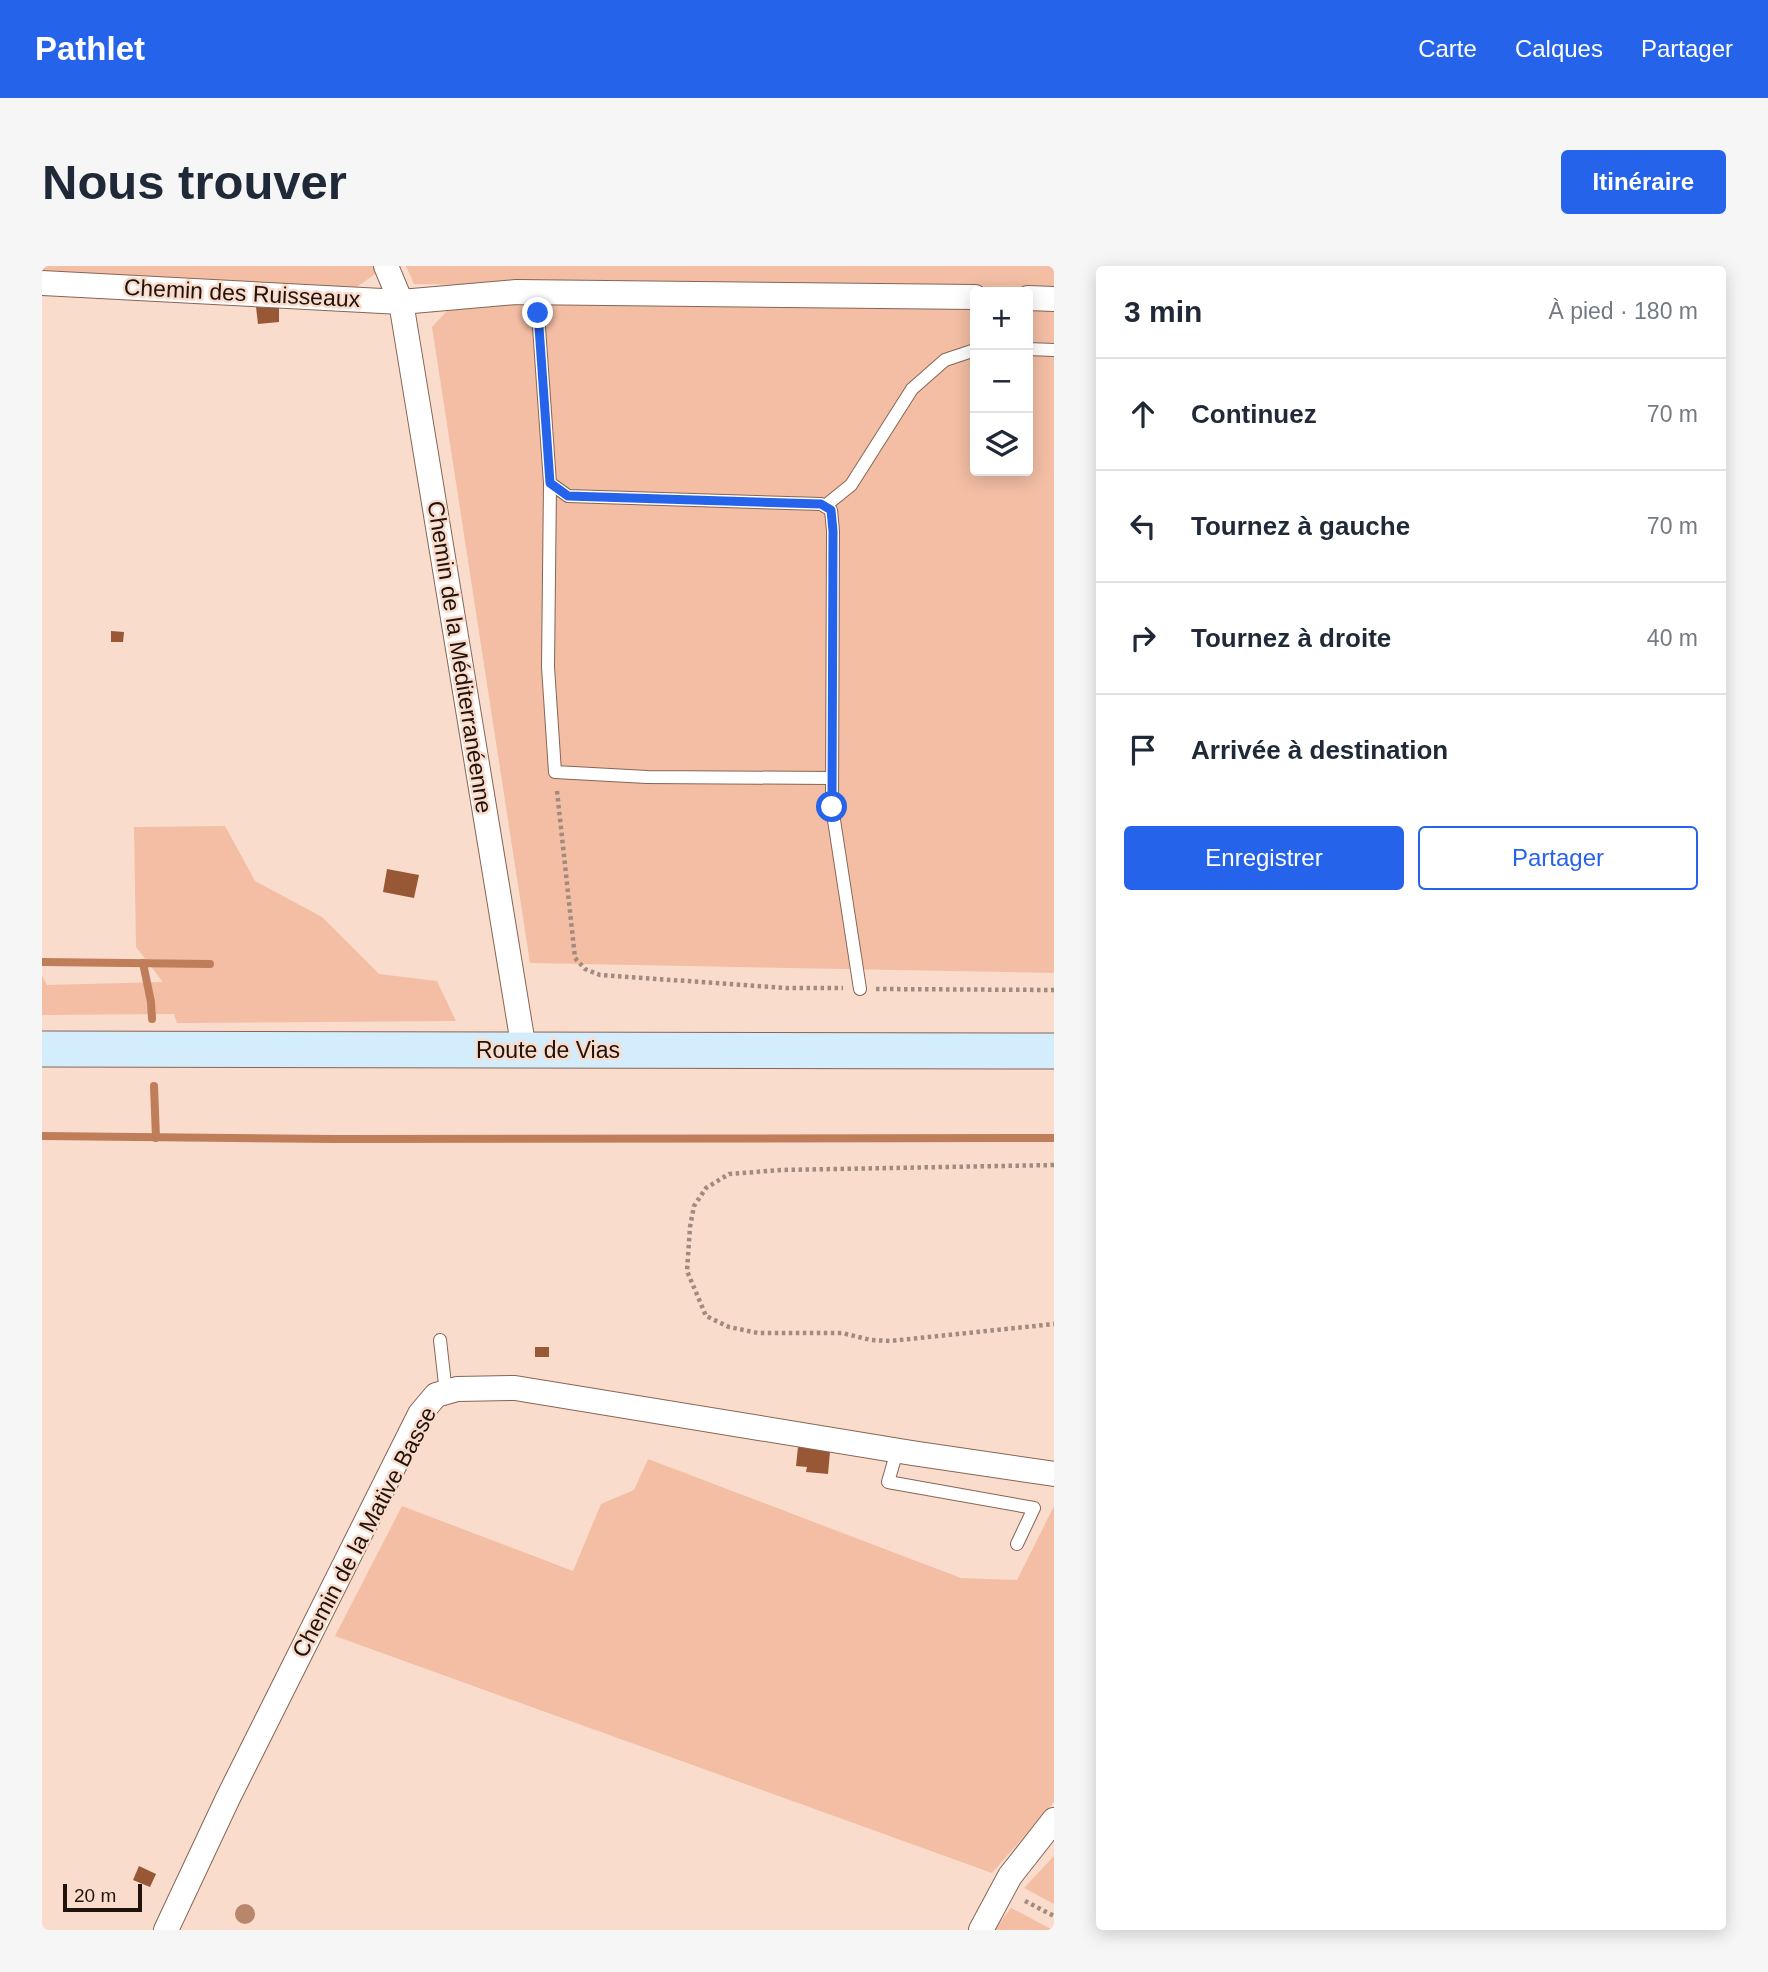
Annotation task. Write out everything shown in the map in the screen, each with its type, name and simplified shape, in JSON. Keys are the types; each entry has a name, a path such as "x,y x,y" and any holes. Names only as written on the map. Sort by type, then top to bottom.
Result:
{"main road":[{"name":"Route de Vias","path":"42,1049 1054,1051"}],"street":[{"name":"Chemin de la Méditerranéenne","path":"386,266 401,302 524,1050"},
{"name":"Chemin des Ruisseaux","path":"42,283 401,302 531,293 970,297"},
{"path":"1033,298 1054,299"},
{"name":"Chemin de la Mative Basse","path":"166,1930 228,1798 420,1414 436,1395 457,1389 514,1388 1054,1474"},
{"path":"981,1930 1010,1876 1054,1821"}],"lane":[{"path":"531,293 538,313 550,483 548,667 555,772 648,777 832,778"},
{"path":"1033,349 1054,349"},
{"path":"825,506 851,485 912,389 945,360 970,352"},
{"path":"550,483 568,496 808,503 831,510 832,807 860,989"},
{"path":"440,1340 446,1393"},
{"path":"897,1451 888,1482 1034,1508 1017,1544"}],"path":[{"path":"555,772 575,958 585,969 600,975 787,988 1054,990"},
{"path":"1054,1165 781,1170 729,1174 706,1188 694,1206 687,1271 706,1316 729,1327 758,1333 842,1333 890,1341 1054,1324"},
{"path":"1003,1889 1054,1916"}],"shaded area":[{"path":"42,266 377,266 379,271 357,287 42,275"},
{"path":"406,266 1054,266 1054,973 530,963 432,327 471,285 414,284"},
{"path":"225,826 255,881 322,917 379,974 437,981 456,1021 177,1023 174,1014 42,1015 42,976 47,985 163,982 136,947 134,827"},
{"path":"648,1459 961,1578 1017,1580 1054,1506 1054,1802 992,1873 335,1636 402,1506 573,1571 601,1504 634,1490"},
{"path":"1054,1856 1054,1904 1024,1888"},
{"path":"1011,1908 1053,1930 994,1930"}],"building":[{"path":"256,307 279,308 279,322 258,324"},
{"path":"111,631 124,632 123,642 111,642"},
{"path":"387,869 419,875 414,898 383,892"},
{"path":"535,1347 549,1347 549,1357 535,1357"},
{"path":"798,1447 830,1452 828,1474 806,1472 807,1467 796,1466"},
{"path":"139,1866 156,1874 150,1887 133,1880"}],"waterway":[{"path":"42,962 210,964"},
{"path":"143,963 152,1019"},
{"path":"154,1086 156,1138"},
{"path":"42,1136 336,1139 1054,1138"}],"route":[{"path":"538,313 550,483 568,496 821,504 831,510 832,807"}]}
